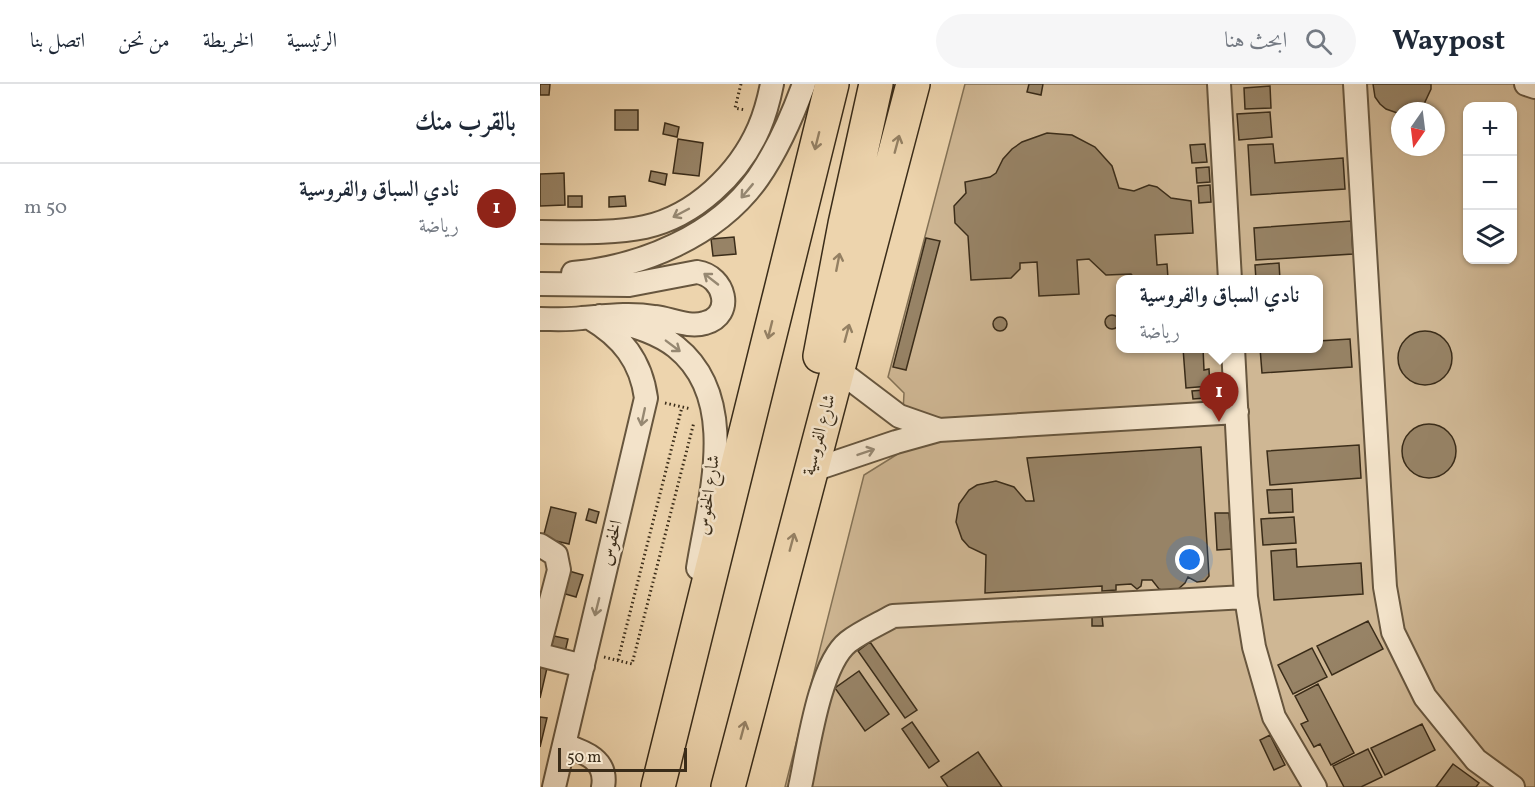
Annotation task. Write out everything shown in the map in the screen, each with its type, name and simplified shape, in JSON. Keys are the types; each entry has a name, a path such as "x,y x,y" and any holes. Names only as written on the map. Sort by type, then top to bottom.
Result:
{"highway":[{"path":"658,787 832,84"},
{"path":"801,507 807,426 845,224 876,84"},
{"name":"شارع الفروسية","path":"728,787 913,84"}],"street":[{"path":"540,232 612,231 644,227 669,219 699,202 726,178 747,150 760,126 772,84"},
{"path":"540,276 594,271 624,265 658,253 695,234 722,216 740,200 763,169 790,121 804,84"},
{"path":"1219,84 1230,275"},
{"path":"1354,84 1385,587 1393,632 1425,698 1476,760 1513,787"},
{"path":"1526,84 1535,87"},
{"path":"540,284 629,285 697,272 707,274 714,279 723,297 718,315 713,320 700,324 630,314 595,317"},
{"name":"شارع الخفوس","path":"540,319 595,317 649,332 675,346 688,358 704,383 714,413 716,453 673,722"},
{"name":"الخفوس","path":"554,787 645,410 646,398 640,370 627,348 595,317"},
{"path":"1233,353 1246,597 1254,646 1274,717 1315,787"},
{"path":"837,369 899,416 939,429"},
{"path":"810,471 939,429 1237,412"},
{"path":"540,545 556,555 559,570 540,643"},
{"path":"800,787 822,691 831,664 847,643 893,616 1246,597"},
{"path":"540,655 584,659"},
{"path":"564,746 592,756 602,768 603,787"}],"path":[{"path":"741,84 735,108 750,111"},
{"path":"646,398 697,410 704,383"},
{"path":"618,660 682,407"},
{"path":"584,659 618,660 632,664 694,422"}],"shaded area":[{"path":"965,84 1535,84 1535,787 785,787 864,475 901,452 904,393 888,377"}],"building":[{"path":"540,84 550,84 549,95 540,95"},
{"path":"1029,84 1043,84 1041,95 1027,92"},
{"path":"1373,84 1431,84 1425,102 1391,102 1391,111 1380,104 1375,97"},
{"path":"1270,86 1271,108 1245,109 1244,88"},
{"path":"615,110 638,110 638,130 615,130"},
{"path":"1270,112 1272,137 1239,140 1237,114"},
{"path":"665,123 679,127 677,137 663,134"},
{"path":"1047,133 1072,135 1095,147 1112,166 1119,188 1134,191 1149,185 1157,187 1171,198 1191,201 1193,233 1155,235 1157,265 1167,264 1168,275 1106,275 1089,259 1077,260 1079,294 1039,296 1037,262 1020,263 1020,269 1011,278 971,280 968,236 955,223 954,206 966,193 965,182 990,177 996,173 1003,159 1022,142"},
{"path":"678,139 703,143 699,176 673,173"},
{"path":"1205,144 1207,162 1192,163 1190,145"},
{"path":"1273,144 1275,163 1343,158 1345,189 1251,195 1248,145"},
{"path":"1209,167 1210,182 1197,183 1196,168"},
{"path":"651,171 667,174 665,185 649,181"},
{"path":"564,173 565,205 540,206 540,174"},
{"path":"1210,185 1211,202 1199,203 1198,186"},
{"path":"568,196 582,196 582,207 568,207"},
{"path":"625,196 626,206 609,207 609,197"},
{"path":"1351,221 1353,254 1256,260 1254,228"},
{"path":"734,237 736,254 713,256 711,239"},
{"path":"926,238 940,241 906,370 893,367"},
{"path":"1279,263 1280,275 1256,275 1255,265"},
{"path":"1109,315 1115,315 1116,328 1109,329 1105,325 1105,319"},
{"path":"997,317 1003,317 1007,324 1003,331 997,331 993,327 993,321"},
{"path":"1420,331 1430,331 1440,335 1448,343 1452,358 1448,373 1440,381 1430,385 1420,385 1410,381 1402,373 1398,363 1398,353 1402,343 1410,335"},
{"path":"1350,339 1352,367 1262,373 1260,353 1323,353 1323,341"},
{"path":"1183,353 1203,353 1204,370 1209,369 1210,386 1186,388"},
{"path":"1204,390 1205,398 1193,399 1192,391"},
{"path":"1424,424 1434,424 1444,428 1452,436 1456,451 1452,466 1444,474 1434,478 1424,478 1414,474 1406,466 1402,456 1402,446 1406,436 1414,428"},
{"path":"1359,445 1361,478 1270,485 1267,451"},
{"path":"1201,447 1209,576 1205,581 1197,582 1188,577 1176,591 1164,591 1159,589 1152,580 1142,580 1141,586 1137,589 1131,584 1116,585 1116,590 1102,591 1102,586 985,593 986,555 969,547 962,539 956,522 959,504 969,490 977,485 996,481 1014,487 1026,501 1034,501 1027,458"},
{"path":"1292,489 1293,512 1269,513 1267,490"},
{"path":"551,507 576,513 569,544 543,538"},
{"path":"589,509 599,512 596,523 586,520"},
{"path":"1215,513 1229,513 1232,549 1217,550"},
{"path":"1294,517 1296,543 1263,545 1261,519"},
{"path":"1296,549 1297,567 1361,563 1363,594 1274,600 1271,551"},
{"path":"569,571 583,575 576,597 562,593"},
{"path":"1102,616 1103,626 1092,626 1092,617"},
{"path":"1368,621 1383,649 1332,675 1317,646"},
{"path":"554,636 568,639 565,652 551,648"},
{"path":"870,642 917,710 905,718 858,651"},
{"path":"1312,648 1327,677 1293,694 1278,665"},
{"path":"540,666 547,668 540,698"},
{"path":"859,671 889,714 865,731 835,688"},
{"path":"1318,684 1354,753 1331,765 1320,744 1314,747 1301,724 1308,721 1295,696"},
{"path":"540,717 547,718 540,747"},
{"path":"912,722 939,761 929,768 902,729"},
{"path":"1422,724 1435,750 1385,775 1371,748"},
{"path":"1270,735 1285,765 1274,770 1260,740"},
{"path":"1368,749 1382,777 1361,787 1344,787 1333,766"},
{"path":"978,752 1002,787 948,787 941,777"},
{"path":"1453,764 1479,783 1476,787 1436,787"}],"place":[{"name":"نادي السباق والفروسية","path":"1219,422"}]}
